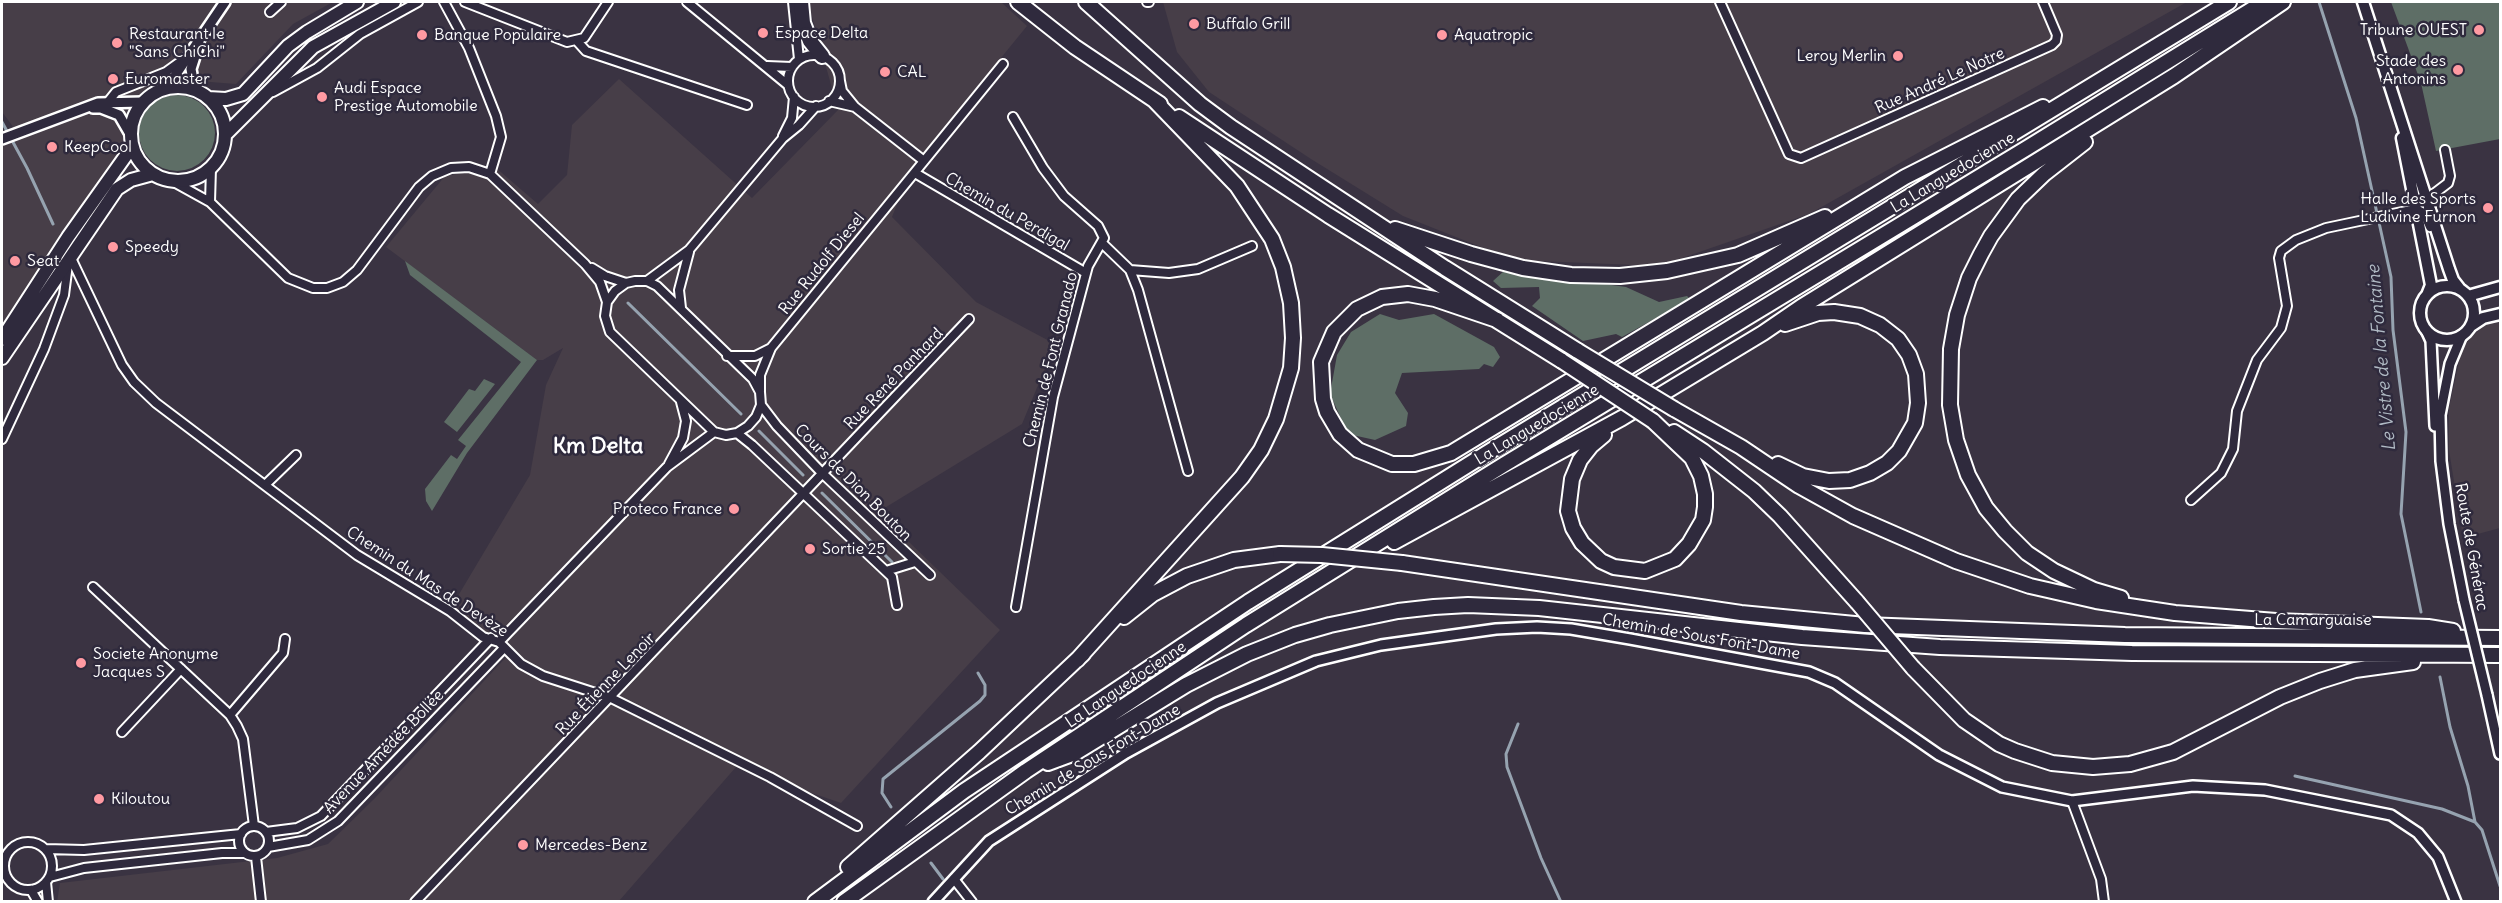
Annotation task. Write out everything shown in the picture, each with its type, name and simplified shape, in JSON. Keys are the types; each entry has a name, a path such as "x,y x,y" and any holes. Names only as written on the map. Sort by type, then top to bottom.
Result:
{"highway":[{"path":"801,2 803,24 810,41 822,56"},
{"path":"1018,2 1075,47 1328,215 1562,361 1653,421 1686,438 1754,492 1780,516 1913,668 1964,720 1999,744 2052,763 2093,767 2130,764 2172,752 2300,688 2355,670 2416,661 2500,662"},
{"path":"1086,2 1208,110 1365,215 1578,351 1741,447 1799,486 1853,516 1995,576 2064,594 2133,608 2276,621 2428,627 2500,638"},
{"name":"La Languedocienne","path":"815,902 964,791 1248,602 1492,450 2229,2"},
{"name":"La Languedocienne","path":"844,902 1026,771 1314,582 2264,2"},
{"path":"1314,582 1428,524 1622,418 1763,333 1802,306 2174,76 2283,2"},
{"path":"1365,215 1393,228 1471,254 1523,268 1571,275 1643,274 1695,266 1738,255 1805,227 2035,111 2178,33"},
{"path":"2174,76 2044,174 2006,214 1981,254 1963,296 1951,349 1950,390 1956,440 1968,475 1995,520 2016,543 2041,563 2071,580 2116,597 2175,612"},
{"path":"809,902 979,752 1077,660 1242,477 1270,434 1291,368 1293,338 1291,303 1283,267 1272,239 1237,186 1155,100"},
{"path":"1497,320 1435,299 1408,294 1382,297 1357,309 1334,332 1322,363 1323,399 1327,412 1340,434 1358,450 1392,464 1426,462 1451,453 1905,177"},
{"path":"1741,447 1803,476 1828,481 1850,480 1870,473 1893,457 1911,432 1918,414 1918,384 1913,365 1898,339 1880,325 1852,314 1827,312 1797,319 1763,333"},
{"path":"1622,418 1591,446 1580,460 1572,479 1568,511 1573,528 1591,554 1614,567 1628,570 1645,571 1675,559 1689,544 1703,520 1705,494 1696,467 1681,445 1653,421"},
{"name":"La Camarguaise","path":"1077,660 1136,607 1178,580 1203,569 1234,560 1280,554 1322,555 1402,564 1805,621 1967,631 2125,635 2500,638"},
{"path":"1026,771 1075,753 1186,685 1246,654 1295,635 1330,625 1398,611 1434,607 1468,605 1539,608 1802,637 1940,647 2132,653 2500,655"}],"main road":[{"path":"204,95 220,115 225,135 222,149 211,168 187,180 171,181 153,174 142,165 132,147 130,134 133,119 143,102 166,88 183,87 204,95 226,99 243,94 288,46 357,2"},
{"path":"225,135 313,47 394,2"},
{"path":"2363,2 2453,280 2464,292 2475,311 2471,327"},
{"path":"2397,108 2431,285 2421,308 2426,330 2432,335 2447,340 2462,335 2483,318 2500,314"},
{"path":"2,339 68,237 122,166 132,147"},
{"path":"2,358 69,256 117,189 131,180 153,174"},
{"path":"2427,295 2443,286 2464,292 2500,287"}],"street":[{"path":"166,88 225,2"},
{"path":"270,12 281,2"},
{"path":"259,101 317,68 360,34 418,2"},
{"path":"444,2 469,48 496,116 501,137 490,174"},
{"path":"465,2 567,42 584,38 608,2"},
{"path":"687,2 767,66 788,85 794,97 808,106 830,101 855,107"},
{"path":"793,2 799,59"},
{"name":"Rue André Le Notre","path":"1720,2 1789,154 1795,157 1807,156 2052,45 2057,35 2043,2"},
{"path":"202,36 191,69 193,80 204,95"},
{"path":"577,41 586,51 747,105"},
{"path":"788,85 792,67 799,59 807,56 822,56 835,65 842,91 855,107 924,161"},
{"path":"108,102 116,92 166,72 184,59"},
{"name":"Rue Rudolf Diesel","path":"760,405 760,375 771,348 1003,64"},
{"path":"767,66 792,67"},
{"path":"830,101 840,81"},
{"path":"783,138 792,118 794,97"},
{"path":"3,139 98,103 143,102"},
{"path":"647,282 689,250 783,138 800,125 816,106"},
{"path":"81,108 101,108 118,115 130,134"},
{"path":"1013,117 1043,168 1064,196 1098,226 1103,233 1102,244 1130,270 1138,290 1188,471"},
{"path":"2427,199 2448,183 2450,176 2445,150"},
{"path":"171,181 210,202 288,278 313,288 327,288 343,282 357,270 418,188 432,176 451,168 469,167 490,174 585,264 600,282 607,302 605,316 610,332 714,432 726,435 737,433 756,417 760,405"},
{"path":"210,202 211,168"},
{"name":"Chemin du Perdigal","path":"915,173 1086,273"},
{"path":"2191,500 2221,473 2233,449 2237,411 2257,360 2281,328 2287,306 2279,258 2282,251 2296,240 2316,232 2416,209 2424,213 2434,237 2442,245"},
{"name":"Chemin de Font Granado","path":"1016,607 1053,398 1086,273 1102,244"},
{"path":"1130,270 1169,273 1198,269 1252,246"},
{"path":"681,308 680,290 689,250"},
{"path":"2,439 64,295 69,256"},
{"name":"Chemin du Mas de Devèze","path":"69,256 122,365 134,382 156,403 357,555 450,611 483,638 498,643 521,664 543,675 611,698 770,777 857,826"},
{"path":"585,264 605,276 626,283 647,282 657,286 753,379 760,392"},
{"path":"607,302 615,291 626,283"},
{"name":"Rue René Panhard","path":"814,484 969,319"},
{"name":"Route de Générac","path":"2426,330 2431,341 2433,410 2449,524 2464,600 2500,754"},
{"name":"Route de Générac","path":"2440,450 2440,415 2445,381 2462,335"},
{"path":"727,356 754,356 771,348"},
{"name":"Avenue Amédée Bollée","path":"667,466 683,438 686,421 681,401"},
{"name":"Cours de Dion Bouton","path":"760,405 822,473 930,575"},
{"name":"Avenue Amédée Bollée","path":"268,847 308,840 338,821 498,643 667,466 714,432"},
{"path":"737,433 752,444 892,577 897,604"},
{"path":"265,485 296,456"},
{"name":"Rue Étienne Lenoir","path":"415,902 814,484"},
{"path":"886,571 915,562"},
{"path":"93,586 230,715 243,739 254,826"},
{"name":"Chemin de Sous Font-Dame","path":"933,902 989,841 1126,753 1217,703 1316,661 1381,645 1496,629 1536,627 1571,629 1809,672 1835,683 1939,755 2002,787 2072,801 2193,786 2265,790 2391,815 2418,833 2438,858 2456,902"},
{"path":"230,715 283,653 285,639"},
{"name":"Avenue Amédée Bollée","path":"266,831 297,828 321,816 498,643"},
{"path":"122,732 181,669"},
{"path":"2072,801 2101,879 2104,902"},
{"path":"46,849 84,850 241,834 254,826 266,831 269,839 268,847 263,854 256,856 244,853 222,853 84,868 48,880 31,890 16,888 5,876 2,868 5,850 23,842 39,844 46,849 52,863 48,880 48,902"},
{"path":"241,834 239,844 244,853"},
{"path":"256,856 261,902"},
{"path":"954,879 972,902"},
{"path":"31,890 38,902"}],"shaded area":[{"path":"2,2 333,2 293,24 236,84 185,80 150,83 127,113 121,153 2,329 2,146 19,140 14,128 2,112"},
{"path":"808,2 1001,2 1027,26 912,167 892,217 976,302 1055,344 1022,424 878,512 1000,630 841,803 736,767 619,901 57,902 60,883 277,858 328,844 375,798 510,653 452,606 530,475 546,385 563,348 543,360 537,360 386,247 445,176 495,167 538,204 567,175 572,125 619,79 752,198 838,110"},
{"path":"1163,2 2187,2 1809,214 1659,266 1514,260 1403,216 1209,92 1177,52"},
{"path":"2500,319 2500,528 2463,538 2449,450 2449,408 2463,344 2487,323"}],"green space":[{"name":"Stade des Antonins","path":"2391,2 2500,2 2500,139 2436,151 2421,83"},
{"path":"177,95 191,98 204,106 212,119 215,133 212,147 204,160 191,168 177,171 163,168 150,160 142,147 139,133 142,119 150,106 163,98"},
{"path":"405,261 537,360 467,453 432,511 426,501 425,489 451,455 457,459 466,446 458,440 521,362 410,275"},
{"path":"1504,271 1546,279 1626,287 1659,302 1687,296 1690,299 1622,337 1616,334 1583,341 1532,306 1540,298 1539,287 1501,288 1493,281"},
{"path":"1380,314 1399,320 1434,314 1494,347 1500,357 1493,367 1484,364 1479,369 1402,373 1395,393 1408,413 1406,426 1375,440 1348,434 1330,394 1337,355 1351,332"},
{"path":"484,379 495,384 457,432 444,422 469,389 475,391"}],"waterway":[{"name":"Le Vistre de la Fontaine","path":"2319,2 2356,118 2391,277 2393,330 2406,432 2401,514 2421,612"},
{"path":"2,122 53,224"},
{"path":"628,303 741,414"},
{"path":"759,431 803,475"},
{"path":"822,493 892,562"},
{"path":"891,807 882,793 883,779 980,701 985,695 985,685 978,673"},
{"name":"Le Vistre de la Fontaine","path":"2440,677 2450,727 2468,786 2475,822 2482,830 2500,886"},
{"path":"1518,724 1506,754 1507,767 1541,858 1561,902"},
{"path":"2295,776 2442,809 2475,822"},
{"path":"931,863 943,879"}],"place":[{"name":"Buffalo Grill","path":"1194,24"},
{"name":"Tribune OUEST","path":"2479,30"},
{"name":"Espace Delta","path":"763,33"},
{"name":"Banque Populaire","path":"422,35"},
{"name":"Aquatropic","path":"1442,35"},
{"name":"Restaurant le \"Sans ChiChi\"","path":"117,43"},
{"name":"Leroy Merlin","path":"1898,56"},
{"name":"Stade des Antonins","path":"2458,70"},
{"name":"CAL","path":"885,72"},
{"name":"Euromaster","path":"113,79"},
{"name":"Audi Espace Prestige Automobile","path":"322,97"},
{"name":"KeepCool","path":"52,147"},
{"name":"Halle des Sports Ludivine Furnon","path":"2488,208"},
{"name":"Speedy","path":"113,247"},
{"name":"Seat","path":"15,261"},
{"name":"Proteco France","path":"734,509"},
{"name":"Sortie 25","path":"810,549"},
{"name":"Societe Anonyme Jacques S","path":"81,663"},
{"name":"Kiloutou","path":"99,799"},
{"name":"Mercedes-Benz","path":"523,845"}],"district":[{"name":"Km Delta","path":"598,447"}]}
